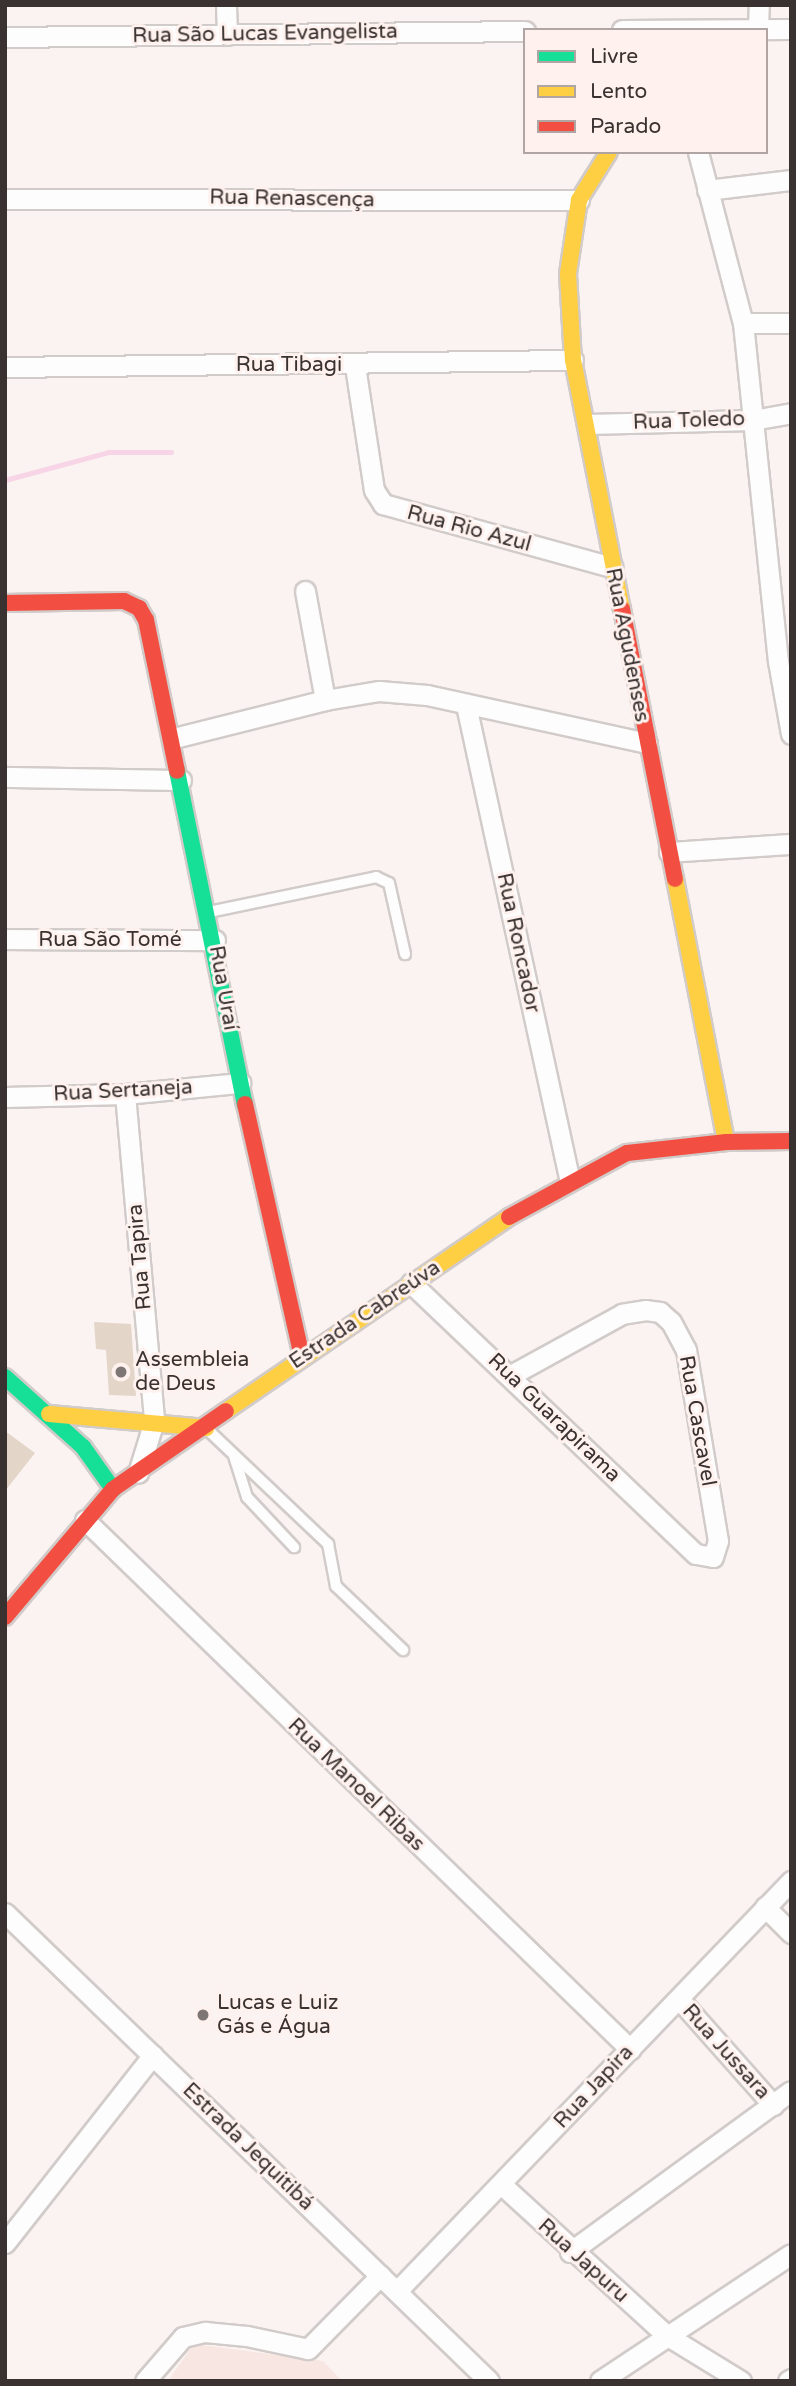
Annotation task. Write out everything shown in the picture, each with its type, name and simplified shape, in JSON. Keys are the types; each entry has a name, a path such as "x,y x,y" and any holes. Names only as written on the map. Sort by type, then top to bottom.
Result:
{"street":[{"path":"226,5 227,34"},
{"path":"758,5 758,28"},
{"path":"768,28 791,29"},
{"name":"Rua São Lucas Evangelista","path":"5,37 523,31"},
{"name":"Rua Agudenses","path":"608,154 579,200 568,274 573,360 726,1142"},
{"path":"698,154 743,323 778,661 791,734"},
{"path":"707,190 791,180"},
{"name":"Rua Renascença","path":"5,199 579,200"},
{"path":"743,323 791,323"},
{"name":"Rua Tibagi","path":"5,367 355,366 573,360"},
{"name":"Rua Rio Azul","path":"355,366 374,490 383,504 612,567"},
{"name":"Rua Toledo","path":"587,424 753,420 791,413"},
{"path":"305,591 324,700"},
{"name":"Rua Uraí","path":"5,603 124,601 139,608 146,620 215,940 240,1083 302,1356"},
{"path":"173,738 324,700 379,691 427,695 647,743"},
{"name":"Rua Roncador","path":"466,705 570,1181"},
{"path":"5,778 181,780"},
{"path":"669,852 791,844"},
{"name":"Rua São Tomé","path":"5,939 215,940"},
{"name":"Rua Sertaneja","path":"5,1097 125,1094 240,1083"},
{"name":"Rua Tapira","path":"125,1094 154,1420"},
{"name":"Estrada Cabreúva","path":"5,1617 113,1489 206,1428 302,1356 570,1181 627,1153 726,1142 791,1141"},
{"name":"Rua Guarapirama","path":"411,1283 511,1375 696,1554"},
{"name":"Rua Cascavel","path":"511,1375 622,1314 646,1310 660,1312 671,1322 686,1350 718,1541 713,1557 696,1554"},
{"path":"5,1377 83,1447 113,1489"},
{"path":"49,1414 154,1420 206,1428"},
{"path":"138,1473 154,1420"},
{"name":"Rua Manoel Ribas","path":"85,1520 630,2049"},
{"name":"Rua Japira","path":"397,2291 502,2185 791,1881"},
{"path":"765,1907 791,1933"},
{"name":"Estrada Jequitibá","path":"6,1917 153,2055 489,2381"},
{"name":"Rua Jussara","path":"679,1999 773,2105"},
{"path":"5,2242 153,2055"},
{"path":"569,2252 791,2091"},
{"name":"Rua Japuru","path":"502,2185 569,2252 666,2335 741,2381"},
{"path":"600,2381 791,2254"},
{"path":"145,2381 183,2337 205,2332 308,2349 380,2276"}],"lane":[{"path":"209,912 376,877 389,883 405,954"},
{"path":"206,1428 328,1544 336,1586 403,1650"},
{"path":"233,1454 247,1497 294,1547"}],"shaded area":[{"path":"194,2344 323,2361 342,2381 168,2381"}],"building":[{"name":"Assembleia de Deus","path":"94,1322 131,1324 136,1396 109,1395 106,1350 96,1349"},
{"path":"5,1431 35,1453 5,1491"}],"waterway":[{"path":"5,480 109,452 171,452"}],"traffic: fast":[{"path":"177,771 245,1104"},
{"path":"5,1377 83,1447 113,1489"}],"traffic: slow":[{"path":"608,154 579,200 568,274 573,360 622,609"},
{"path":"675,879 726,1142"},
{"path":"226,1411 509,1217"},
{"path":"49,1414 206,1428"}],"traffic: jam":[{"path":"5,603 124,601 139,608 146,620 177,771"},
{"path":"622,609 675,879"},
{"path":"245,1104 302,1356"},
{"path":"509,1217 627,1153 726,1142 791,1141"},
{"path":"5,1617 113,1489 226,1411"}],"place":[{"name":"Assembleia de Deus","path":"121,1372"},
{"name":"Lucas e Luiz Gás e Água","path":"203,2015"}]}
